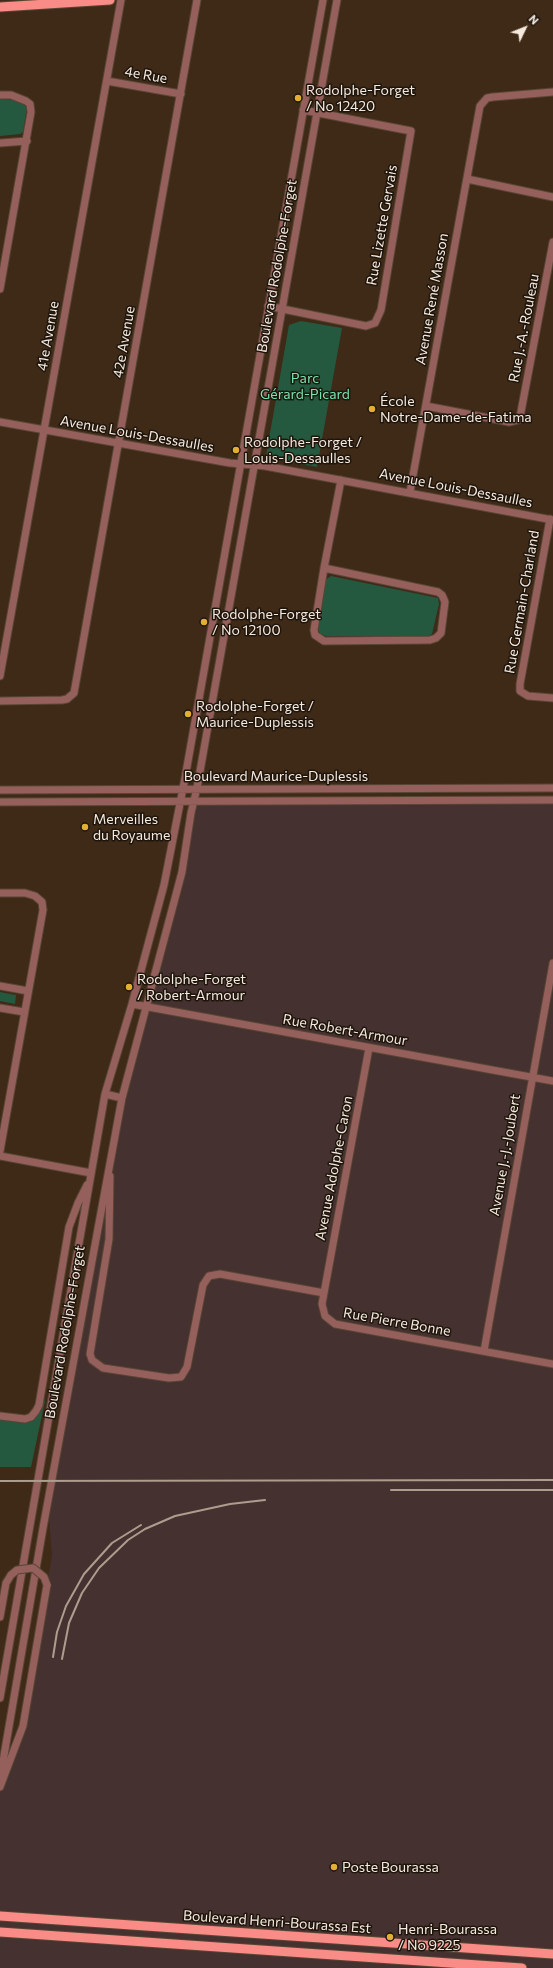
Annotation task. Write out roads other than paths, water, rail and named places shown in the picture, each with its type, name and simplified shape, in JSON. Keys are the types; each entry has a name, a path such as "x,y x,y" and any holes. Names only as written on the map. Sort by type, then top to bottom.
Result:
{"main road":[{"path":"0,7 110,0"},
{"name":"Boulevard Henri-Bourassa Est","path":"0,1916 79,1923 316,1937 553,1954"},
{"name":"Boulevard Henri-Bourassa Est","path":"0,1932 522,1968"}],"street":[{"name":"41e Avenue","path":"0,676 121,0"},
{"name":"42e Avenue","path":"0,701 62,700 71,697 75,689 197,0"},
{"name":"Boulevard Rodolphe-Forget","path":"0,1698 105,1094 132,1004 164,885 183,789 323,0"},
{"name":"Boulevard Rodolphe-Forget","path":"0,1779 43,1528 122,1098 182,872 337,0"},
{"name":"4e Rue","path":"107,81 181,94"},
{"name":"Avenue René Masson","path":"410,492 467,180 478,111 480,106 487,98 553,92"},
{"path":"0,95 11,95 26,101 30,104 31,112 0,289"},
{"name":"Rue Lizette Gervais","path":"268,306 366,326 375,323 381,310 411,131 303,110"},
{"path":"0,143 27,141"},
{"path":"467,180 553,197"},
{"name":"Rue J.-A.-Rouleau","path":"426,406 509,422 518,420 520,417 553,242"},
{"name":"Avenue Louis-Dessaulles","path":"0,422 410,492 552,519"},
{"path":"324,568 438,592 442,595 445,602 441,632 436,638 430,640 324,641 315,635 314,630 324,568 341,480"},
{"name":"Rue Germain-Charland","path":"552,519 520,684 520,691 528,696 553,698"},
{"name":"Boulevard Maurice-Duplessis","path":"0,790 197,788 553,788"},
{"name":"Boulevard Maurice-Duplessis","path":"0,802 553,800"},
{"path":"0,893 25,893 35,896 42,902 44,910 24,1012 0,1151"},
{"name":"Avenue J.-J.-Joubert","path":"484,1351 553,963"},
{"path":"0,986 28,991"},
{"name":"Rue Robert-Armour","path":"132,1004 553,1081"},
{"path":"0,1008 24,1012"},
{"name":"Avenue Adolphe-Caron","path":"324,1293 369,1048"},
{"path":"105,1094 122,1098"},
{"path":"0,1156 91,1177"},
{"path":"110,1158 110,1234 91,1348 92,1360 103,1368 169,1378 181,1377 187,1367 205,1280 209,1276 220,1274 324,1293"},
{"name":"Boulevard Rodolphe-Forget","path":"0,1416 19,1420 31,1417 36,1411 43,1389 69,1227 78,1203 91,1177"},
{"name":"Rue Pierre Bonne","path":"324,1293 322,1304 325,1316 335,1324 553,1364"},
{"path":"0,1617 6,1583 11,1575 17,1570 32,1568 44,1577 47,1585 23,1726 0,1787"}],"railway":[{"path":"0,1481 553,1480"},
{"path":"391,1490 553,1490"},
{"path":"62,1659 69,1623 82,1593 99,1568 128,1540 145,1529 175,1516 230,1504 265,1500"},
{"path":"53,1657 57,1632 66,1606 84,1574 112,1543 141,1525"}],"place":[{"name":"Rodolphe-Forget / No 12420","path":"298,98"},
{"name":"École Notre-Dame-de-Fatima","path":"372,409"},
{"name":"Rodolphe-Forget / Louis-Dessaulles","path":"236,450"},
{"name":"Rodolphe-Forget / No 12100","path":"204,622"},
{"name":"Rodolphe-Forget / Maurice-Duplessis","path":"188,714"},
{"name":"Merveilles du Royaume","path":"85,827"},
{"name":"Rodolphe-Forget / Robert-Armour","path":"129,987"},
{"name":"Poste Bourassa","path":"334,1867"},
{"name":"Henri-Bourassa / No 9225","path":"390,1937"}],"park label":[{"name":"Parc Gérard-Picard","path":"305,386"}]}
